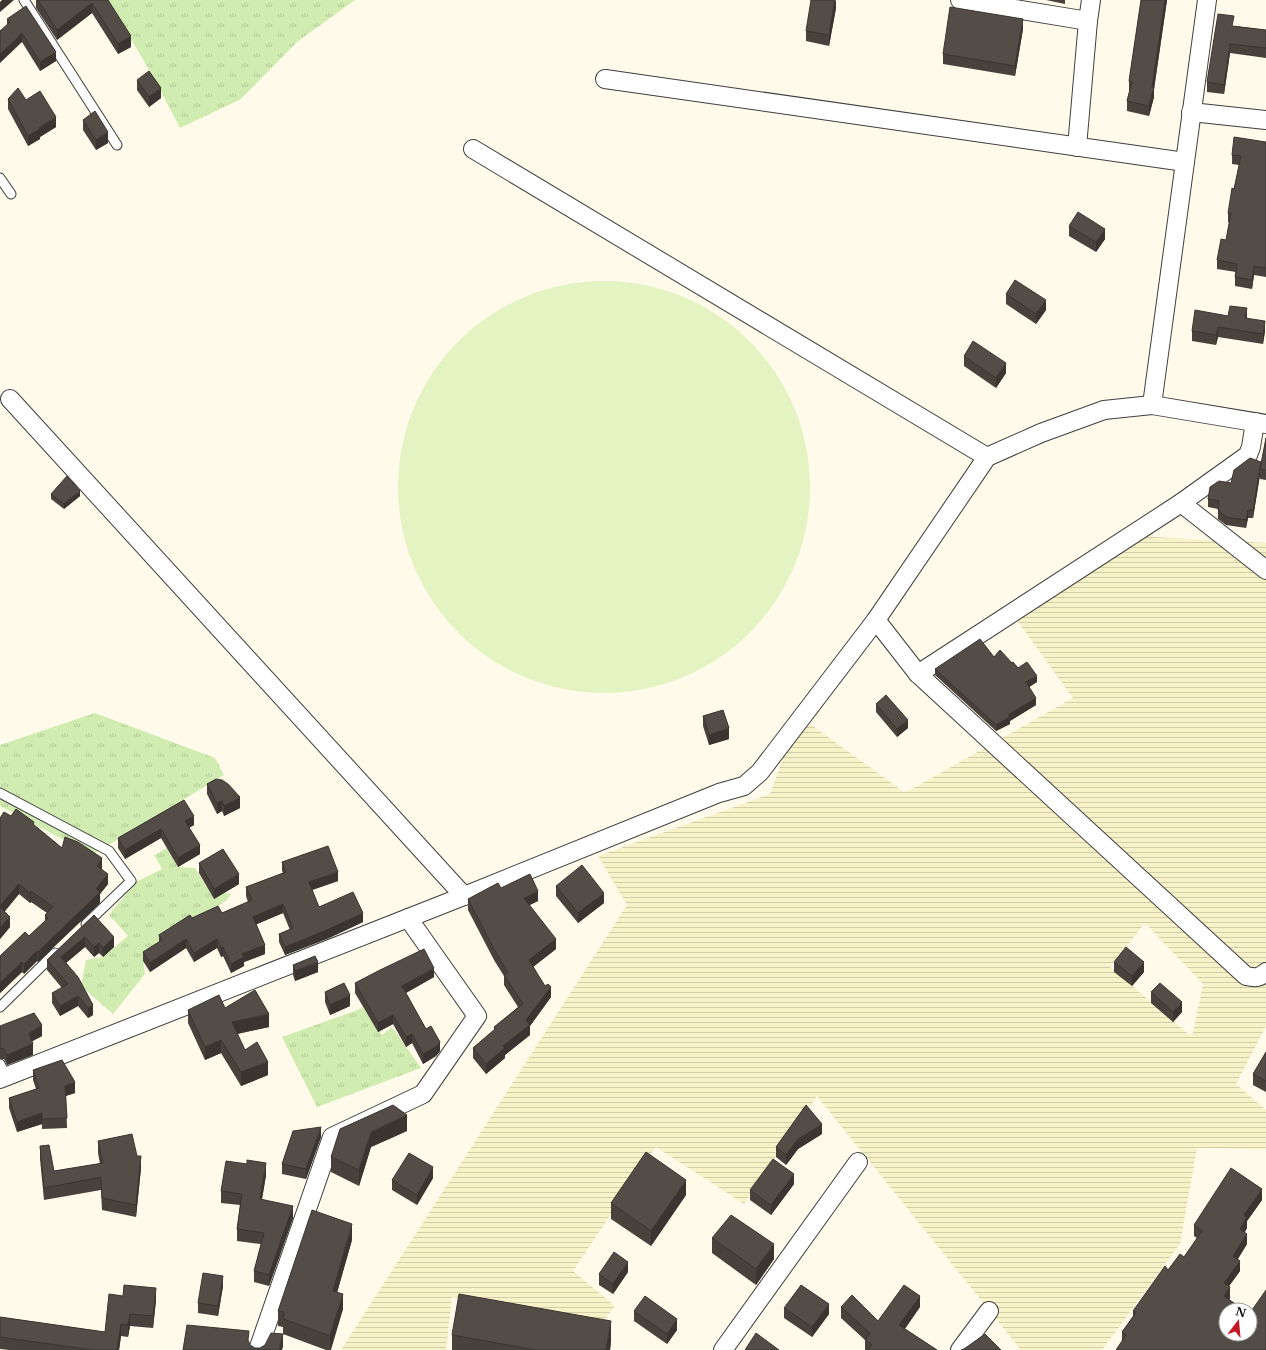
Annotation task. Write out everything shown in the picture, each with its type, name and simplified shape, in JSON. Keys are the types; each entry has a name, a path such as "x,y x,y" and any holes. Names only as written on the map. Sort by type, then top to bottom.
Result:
{"street":[{"path":"960,0 1088,21"},
{"path":"1078,147 1091,0"},
{"path":"1152,405 1206,0"},
{"path":"606,79 1185,162"},
{"path":"1191,112 1266,120"},
{"path":"473,149 987,457"},
{"path":"10,399 464,896"},
{"path":"2,1073 408,918 720,793 744,786 760,772 876,620 987,457 1041,433 1104,410 1152,405 1261,423 1248,455 1181,503 918,674"},
{"path":"1181,503 1266,570"},
{"path":"876,620 918,674 1246,976 1256,978 1260,977 1266,972"},
{"path":"258,1350 332,1137 423,1094 478,1016 408,918"},
{"path":"723,1350 858,1162"},
{"path":"960,1350 989,1311"}],"lane":[{"path":"24,0 117,145"},
{"path":"0,178 11,194"},
{"path":"0,793 110,851 131,881 80,930"},
{"path":"0,1007 62,947"}],"shaded area":[{"path":"1141,523 1154,537 1266,543 1266,1026 1236,1084 1266,1110 1266,1149 1197,1148 1180,1244 1102,1350 1021,1350 817,1096 744,1204 656,1147 573,1271 615,1306 604,1320 452,1297 446,1350 341,1350 627,905 598,856 770,794 799,716 904,792 914,788 1073,698 1008,608","holes":["1145,923 1203,984 1192,1037 1110,967"]}],"green space":[{"path":"108,0 355,0 297,42 241,99 180,128 155,80"},
{"path":"604,281 644,285 683,297 701,305 719,316 750,341 775,372 786,390 794,408 806,447 810,487 806,527 794,566 786,584 775,602 750,633 719,658 701,669 683,677 644,689 604,693 564,689 525,677 507,669 489,658 458,633 433,602 422,584 414,566 402,527 398,487 402,447 414,408 422,390 433,372 458,341 489,316 507,305 525,297 564,285"},
{"path":"95,713 215,758 224,775 92,855 0,806 0,745"},
{"path":"167,848 178,867 195,868 214,899 224,893 231,894 227,900 159,944 143,961 145,974 113,1014 81,986 86,960 103,957 128,936 109,915 136,882 162,869 154,855"},
{"path":"363,1008 382,1035 392,1027 421,1068 317,1107 282,1037"}],"building":[{"path":"38,0 108,0 131,36 118,44 92,3 57,30"},
{"path":"811,0 835,0 829,35 806,31"},
{"path":"1141,0 1165,0 1152,87 1154,87 1149,106 1127,101 1132,82 1129,81"},
{"path":"26,6 56,52 40,62 22,33 0,54 0,31 10,22 7,19"},
{"path":"950,7 1023,19 1015,66 943,54"},
{"path":"1218,14 1234,16 1232,26 1266,30 1266,48 1230,44 1224,85 1207,82"},
{"path":"149,71 161,88 149,97 137,80"},
{"path":"18,88 26,100 40,91 56,117 28,136 8,99"},
{"path":"95,111 108,132 96,140 83,120"},
{"path":"1234,137 1266,142 1266,268 1254,266 1252,280 1235,277 1237,264 1217,260 1221,239 1226,240 1231,213 1228,213 1232,188 1234,189 1241,156 1232,155"},
{"path":"1078,212 1105,229 1096,242 1069,226"},
{"path":"1015,280 1046,300 1036,314 1006,294"},
{"path":"1230,306 1247,308 1245,318 1265,321 1263,334 1218,327 1216,335 1192,331 1195,310 1228,316"},
{"path":"973,341 1006,363 996,378 964,356"},
{"path":"1266,438 1266,470 1260,469"},
{"path":"1250,458 1261,462 1253,510 1248,510 1246,520 1226,517 1218,510 1219,501 1208,499 1210,487 1219,481 1231,483 1234,470"},
{"path":"67,476 80,491 64,504 51,494"},
{"path":"980,639 994,657 1000,650 1018,668 1027,662 1037,676 1026,682 1036,698 1008,715 1010,717 996,725 935,669"},
{"path":"886,695 908,720 897,729 876,704"},
{"path":"723,710 729,728 709,735 703,716"},
{"path":"216,779 222,780 228,784 240,797 224,806 222,801 217,803 207,784"},
{"path":"184,800 194,816 185,821 200,845 178,858 161,829 125,850 118,838"},
{"path":"16,809 34,822 33,824 62,848 65,837 78,842 102,858 97,866 108,874 96,889 100,892 38,952 37,951 24,964 22,962 0,983 0,956 25,932 29,936 48,918 45,915 53,907 31,891 30,893 19,884 0,906 0,818 4,812 11,816"},
{"path":"328,846 338,872 309,882 319,907 353,892 363,913 285,947 279,934 293,928 283,904 253,917 265,945 242,954 244,957 231,964 223,947 221,948 217,939 194,953 186,939 150,963 143,952 162,940 159,935 190,915 192,918 218,906 222,913 252,900 246,887 286,872 282,862"},
{"path":"223,849 239,874 214,889 199,863"},
{"path":"582,865 604,893 578,913 556,886"},
{"path":"530,874 538,891 524,898 556,939 529,960 545,986 548,984 551,987 526,1020 530,1025 503,1046 505,1048 486,1064 473,1048 495,1029 494,1027 523,1004 504,975 508,973 468,899 498,883 501,888"},
{"path":"0,907 10,917 0,928"},
{"path":"94,915 114,937 103,948 99,943 94,947 85,937 61,957 78,977 93,1005 88,1008 78,996 60,1006 52,993 68,984 47,960"},
{"path":"1126,947 1144,962 1132,976 1114,962"},
{"path":"424,949 434,968 402,986 426,1029 431,1026 440,1042 436,1047 423,1054 412,1034 406,1037 393,1015 378,1023 355,983"},
{"path":"315,956 318,962 295,971 293,965"},
{"path":"344,983 350,995 330,1005 325,992"},
{"path":"1160,983 1182,1002 1173,1012 1151,992"},
{"path":"255,990 269,1014 232,1022 245,1050 257,1042 268,1062 241,1072 221,1040 205,1047 188,1010 219,995 225,1008"},
{"path":"34,1013 42,1025 29,1033 33,1044 7,1055 4,1049 0,1048 0,1026"},
{"path":"1266,1052 1266,1081 1253,1074"},
{"path":"62,1060 75,1082 65,1086 67,1118 42,1119 42,1113 17,1122 9,1098 39,1088 33,1070"},
{"path":"393,1105 407,1115 371,1132 359,1170 331,1157 340,1129"},
{"path":"806,1105 822,1124 798,1139 786,1155 776,1147"},
{"path":"321,1127 306,1169 282,1164 293,1131"},
{"path":"132,1134 137,1156 141,1156 136,1205 102,1198 101,1177 44,1188 40,1146 49,1145 54,1171 103,1163 98,1141"},
{"path":"646,1152 686,1180 651,1231 611,1203"},
{"path":"409,1153 433,1167 417,1195 392,1180"},
{"path":"773,1159 794,1174 771,1205 750,1190"},
{"path":"247,1160 266,1163 260,1199 293,1206 269,1275 254,1271 264,1233 237,1229 242,1194 221,1191 226,1161 247,1164"},
{"path":"1231,1168 1262,1189 1244,1215 1247,1217 1240,1229 1247,1234 1233,1256 1240,1261 1224,1283 1230,1287 1224,1296 1233,1302 1218,1302 1218,1342 1258,1342 1258,1302 1266,1290 1266,1350 1116,1350 1126,1335 1122,1332 1136,1313 1133,1311 1165,1266 1168,1270 1180,1254 1184,1257 1202,1231 1194,1225"},
{"path":"312,1210 352,1224 333,1291 343,1294 330,1336 283,1319 284,1312 278,1311"},
{"path":"731,1215 774,1244 756,1269 712,1238"},
{"path":"614,1252 628,1262 613,1284 599,1274"},
{"path":"203,1273 223,1276 218,1306 198,1303"},
{"path":"124,1285 156,1288 153,1316 130,1314 128,1325 121,1324 117,1350 92,1350 0,1337 0,1317 105,1332 109,1294 123,1296"},
{"path":"801,1285 829,1304 812,1327 784,1308"},
{"path":"904,1285 920,1296 899,1325 937,1350 867,1350 872,1345 865,1340 870,1333 841,1307 852,1295 878,1321"},
{"path":"459,1294 611,1321 606,1350 536,1350 452,1335"},
{"path":"645,1296 677,1319 667,1334 634,1311"},
{"path":"187,1325 249,1331 248,1340 250,1345 255,1348 260,1348 265,1345 271,1333 283,1334 279,1350 183,1350"},
{"path":"756,1333 779,1350 745,1350"},
{"path":"985,1334 1001,1350 961,1350 964,1349"}]}
